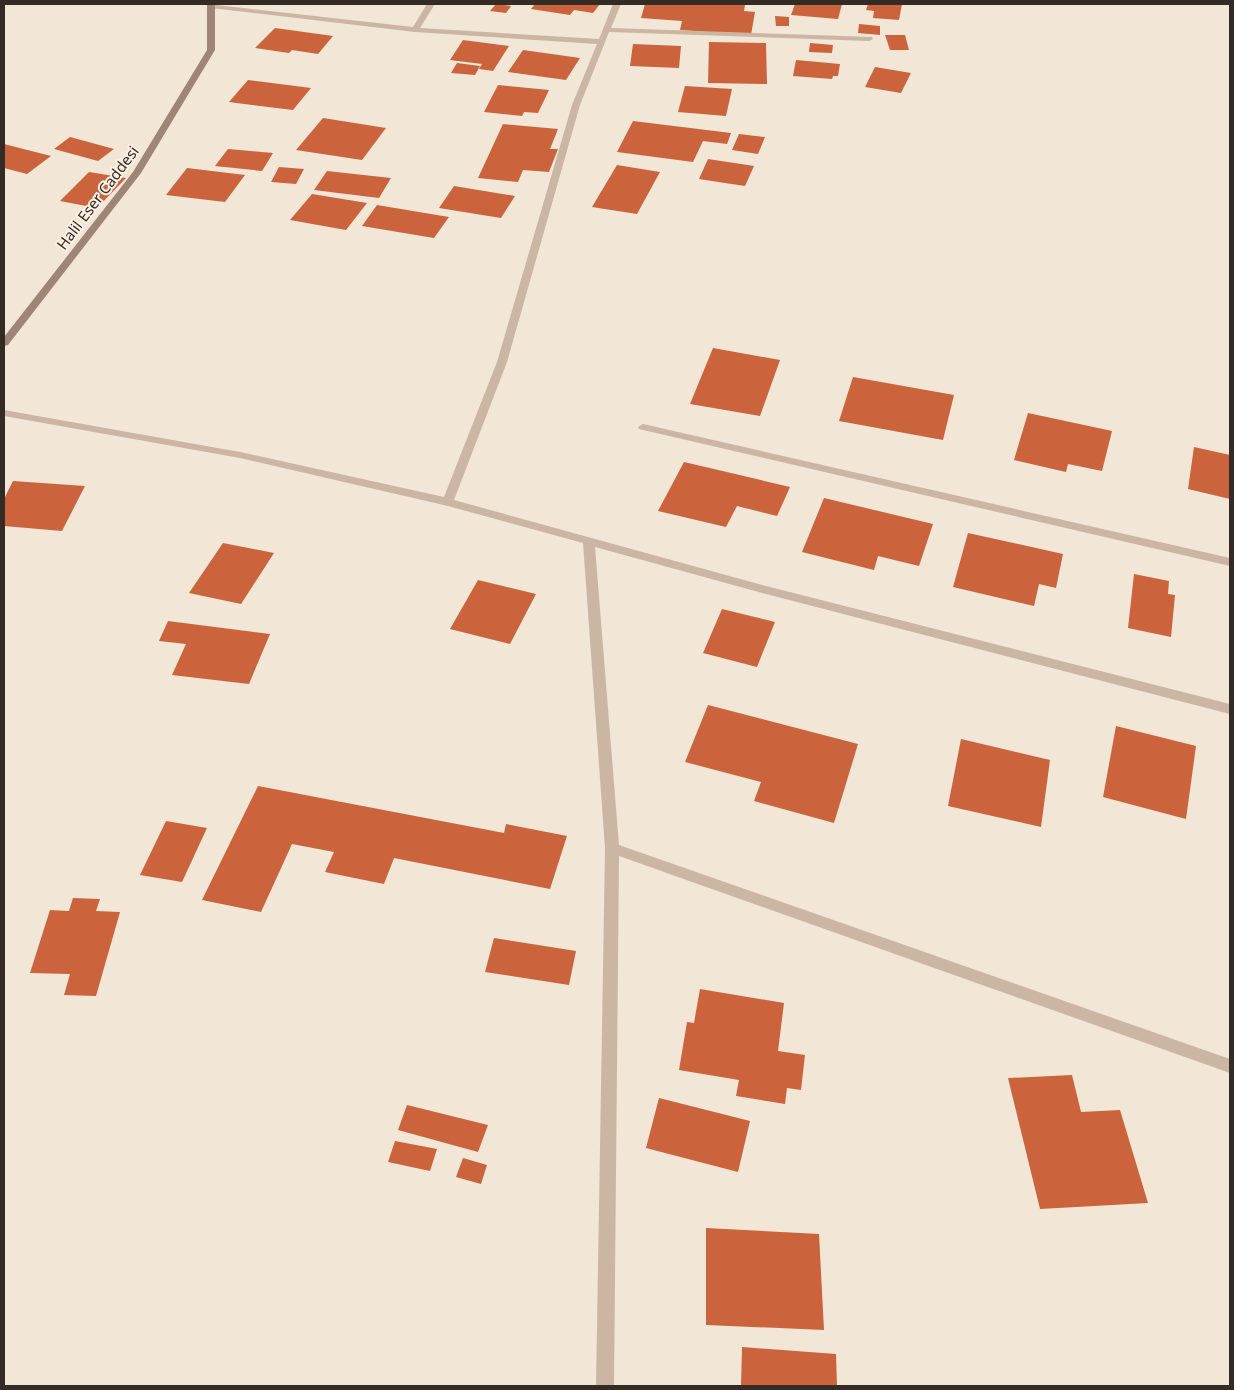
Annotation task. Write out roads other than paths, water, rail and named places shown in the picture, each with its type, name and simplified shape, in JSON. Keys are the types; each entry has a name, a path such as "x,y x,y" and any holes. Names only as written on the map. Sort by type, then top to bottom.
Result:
{"street":[{"path":"415,30 431,4"},
{"path":"448,502 502,362 576,105 617,4"},
{"path":"211,5 415,30 602,42"},
{"name":"Halil Eser Caddesi","path":"4,343 137,173 211,50 211,5"},
{"path":"607,30 869,39"},
{"path":"4,413 240,455 448,502 766,590 1230,709"},
{"path":"643,426 1230,562"},
{"path":"589,542 612,848 605,1386"},
{"path":"612,848 1230,1066"}]}
